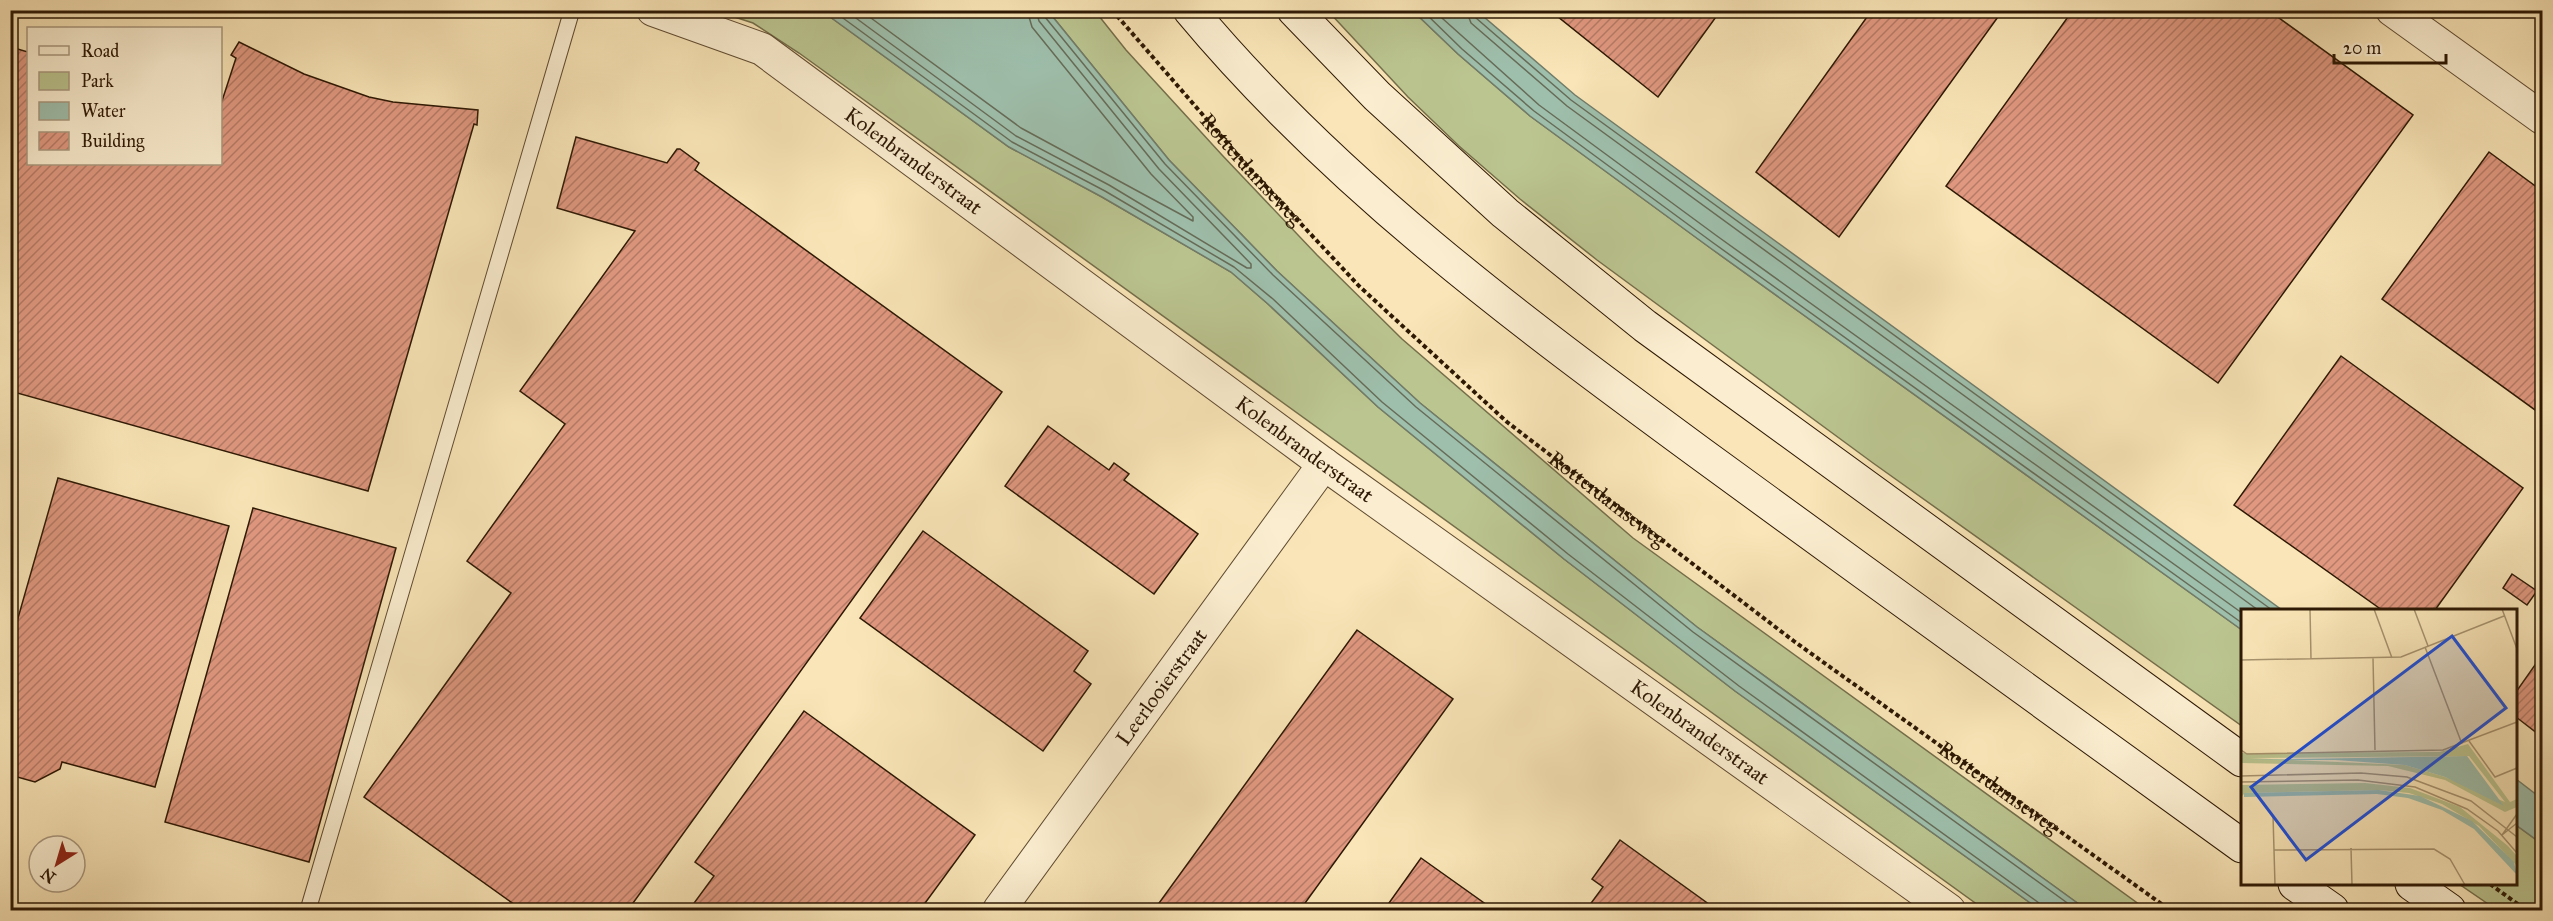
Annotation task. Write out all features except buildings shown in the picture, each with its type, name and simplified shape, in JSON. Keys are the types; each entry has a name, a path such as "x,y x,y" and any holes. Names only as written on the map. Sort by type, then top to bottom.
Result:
{"main road":[{"path":"1190,10 1227,54 1354,180 1544,336 1752,491 2241,845"},
{"path":"1294,10 1377,96 1505,213 1645,326 2241,759"},
{"path":"2296,885 2332,910"},
{"path":"2413,885 2449,910"}],"street":[{"name":"Kolenbranderstraat","path":"652,10 762,49 1324,464 1949,910"},
{"path":"2392,10 2542,118"},
{"name":"Leerlooierstraat","path":"999,910 1324,464"}],"lane":[{"path":"309,910 572,10"}],"path":[{"name":"Rotterdamseweg","path":"1112,10 1248,167 1359,286 1507,423 1795,642 2170,910"},
{"path":"2491,885 2526,910"}],"green space":[{"path":"716,11 822,11 1009,147 1102,197 1231,272 1378,407 1564,559 1735,691 2040,910 1985,910 799,53 753,23"},
{"path":"1048,11 1095,11 1126,50 1222,155 1317,255 1402,339 1633,538 2147,910 2087,910 1697,627 1420,403 1277,271 1169,160"},
{"path":"1328,11 1413,11 1458,54 1530,116 2241,629 2241,725 1873,463 1597,260 1520,199 1459,146 1408,97"},
{"path":"2517,826 2542,844 2542,910 2497,910 2460,885 2517,885"}],"water":[{"path":"822,11 1048,11 1169,160 1277,271 1420,403 1697,627 2087,910 2040,910 1735,691 1564,559 1378,407 1231,272 1102,197 1009,147"},
{"path":"1413,11 1477,11 1575,95 2281,609 2241,609 2241,629 1530,116 1458,54"},
{"path":"2517,780 2542,799 2542,844 2517,826"}]}
